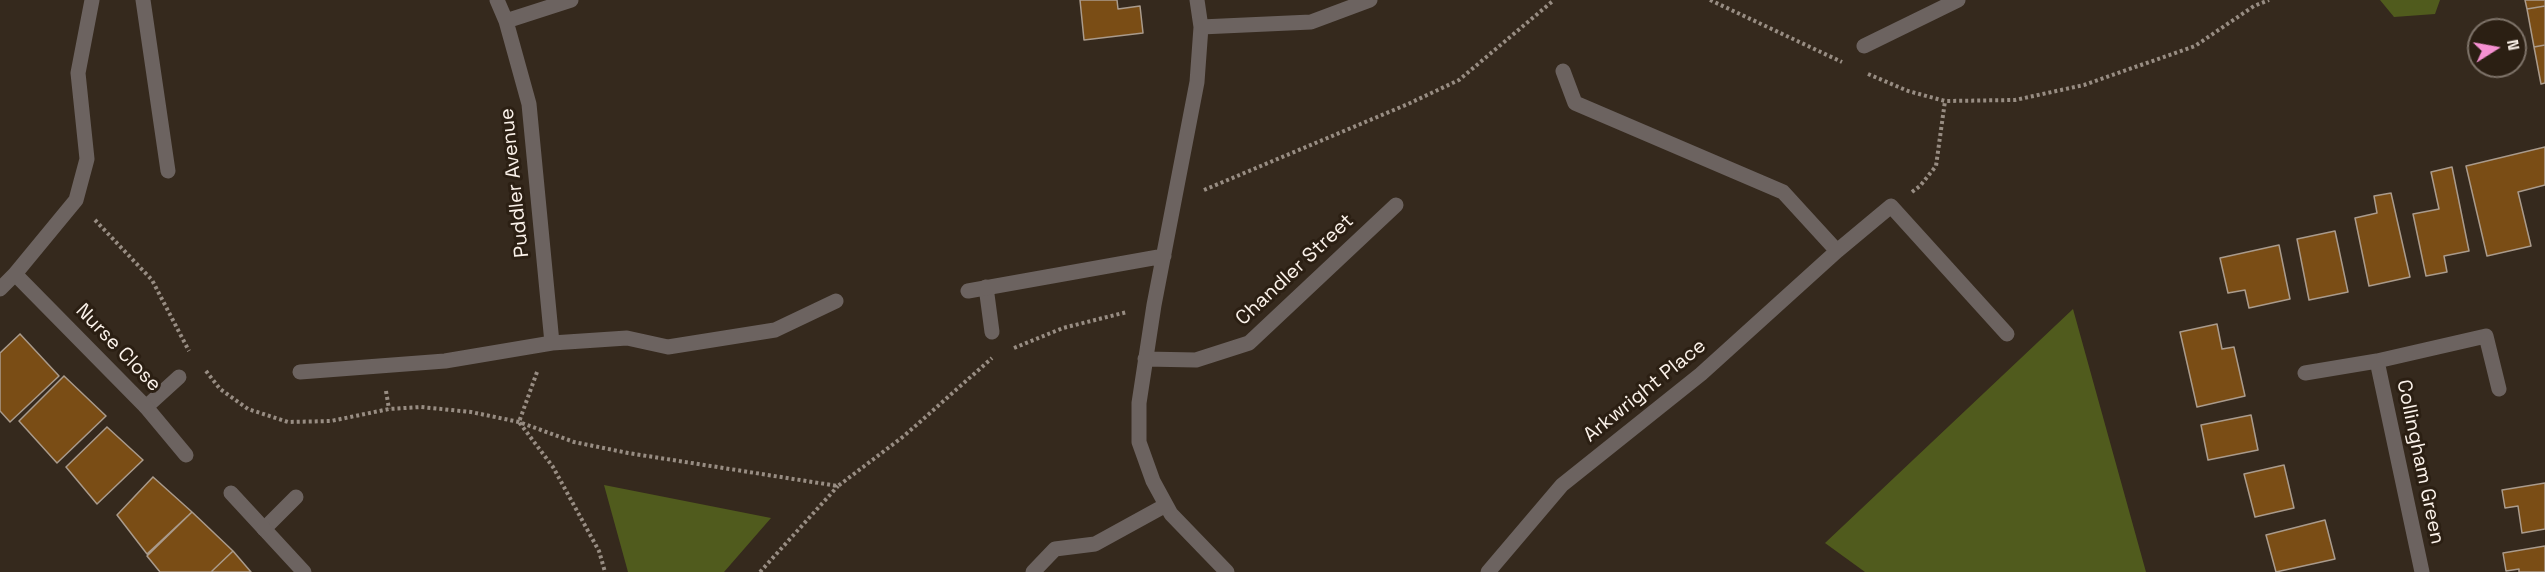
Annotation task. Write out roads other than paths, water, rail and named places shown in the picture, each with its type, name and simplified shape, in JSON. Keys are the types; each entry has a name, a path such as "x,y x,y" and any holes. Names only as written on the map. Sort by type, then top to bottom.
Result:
{"street":[{"path":"0,289 76,200 87,159 78,73 92,0"},
{"path":"143,0 168,171"},
{"name":"Puddler Avenue","path":"497,0 506,21 529,104 545,344"},
{"path":"506,21 571,0"},
{"path":"1197,0 1201,27 1197,82 1145,359 1139,403 1139,442 1153,481 1171,514 1227,572"},
{"path":"1201,27 1311,22 1370,0"},
{"path":"1864,46 1958,0"},
{"path":"1563,71 1575,103 1783,192 1837,251"},
{"name":"Chandler Street","path":"1145,359 1196,360 1249,342 1396,205"},
{"name":"Arkwright Place","path":"1488,572 1562,485 1701,374 1837,251 1891,206 2007,334"},
{"path":"968,291 1164,256"},
{"name":"Nurse Close","path":"15,274 146,407 186,455"},
{"path":"986,288 992,332"},
{"path":"300,372 445,361 545,344 627,338 668,347 775,330 836,301"},
{"name":"Collingham Green","path":"2305,372 2377,361 2486,336 2499,389"},
{"name":"Collingham Green","path":"2377,361 2422,572"},
{"path":"146,407 179,377"},
{"path":"231,493 304,572"},
{"path":"264,529 296,497"},
{"path":"1033,572 1055,549 1095,544 1166,505"}]}
